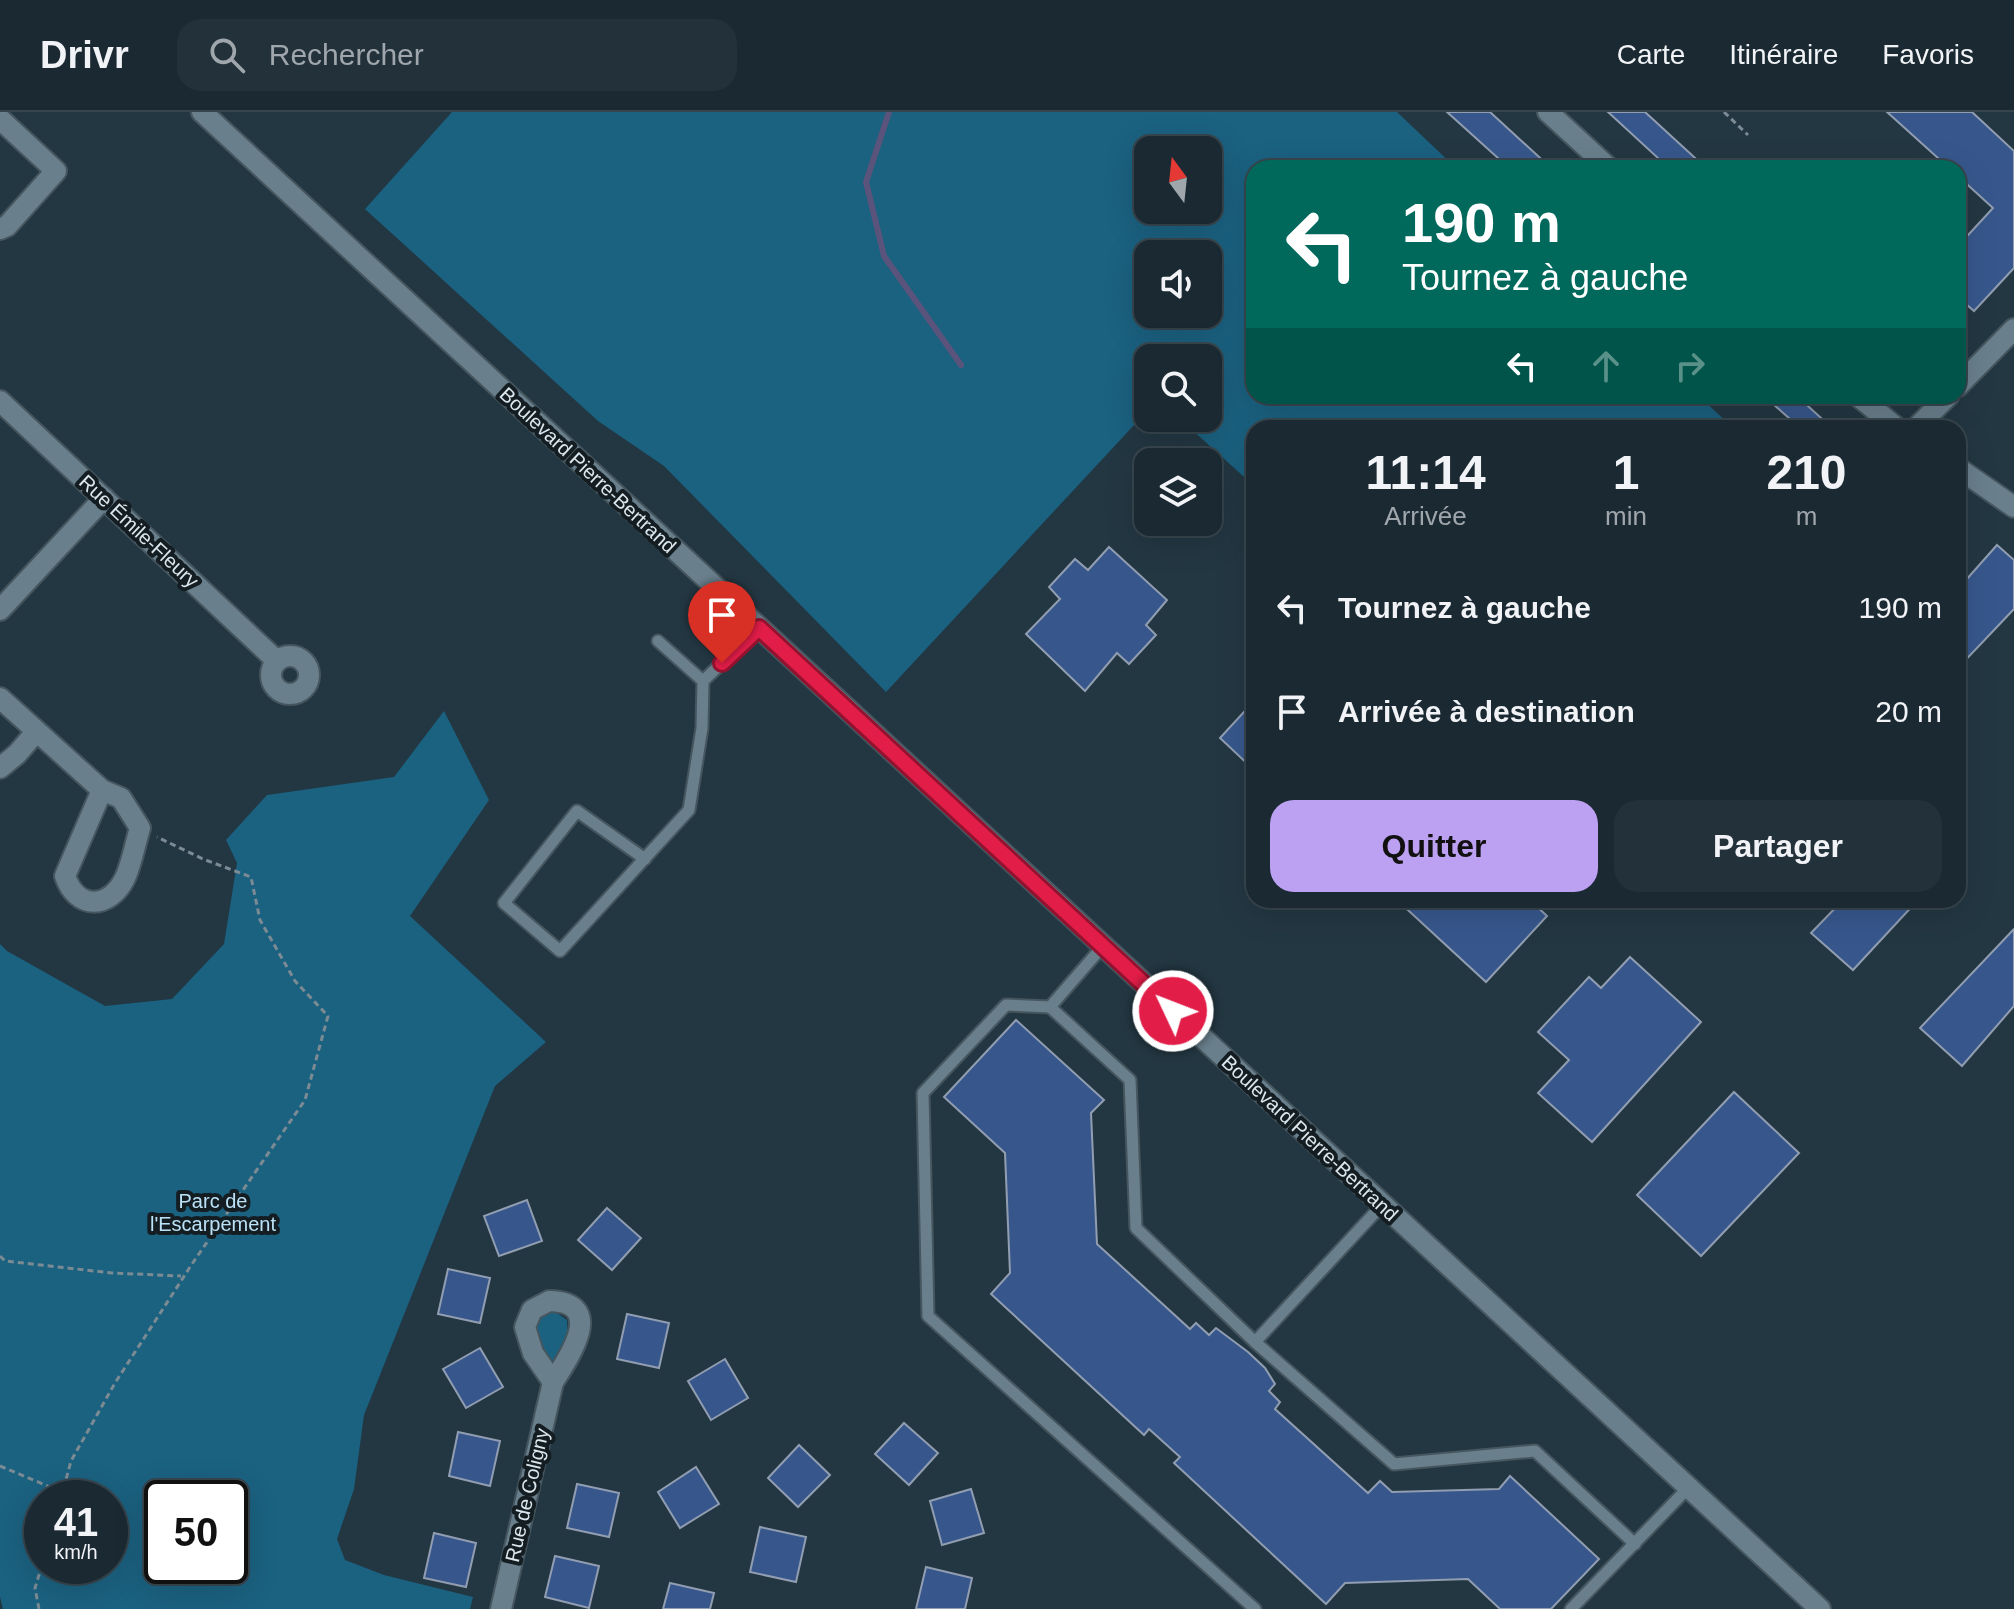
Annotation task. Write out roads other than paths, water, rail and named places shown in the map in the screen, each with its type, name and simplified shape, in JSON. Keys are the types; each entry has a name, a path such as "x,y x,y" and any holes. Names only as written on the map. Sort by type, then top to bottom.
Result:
{"main road":[{"name":"Boulevard Pierre-Bertrand","path":"202,112 1820,1609"},
{"path":"1548,112 1600,160"},
{"path":"0,119 56,171 7,226 0,229"},
{"path":"1966,378 2014,329"},
{"name":"Rue Émile-Fleury","path":"0,401 277,661"},
{"path":"1868,404 1887,420"},
{"path":"1924,420 1940,404"},
{"path":"1966,474 2014,507"},
{"path":"0,610 104,498"},
{"path":"0,698 102,790 121,798 140,828 124,881 109,896 93,903 80,901 70,891 65,876 102,790"},
{"path":"0,768 36,732"},
{"name":"Rue de Coligny","path":"501,1609 553,1382"}],"lane":[{"path":"645,859 577,811 504,903 560,951 645,859 689,810 702,728 703,681 759,628"},
{"path":"658,641 703,681"},
{"path":"1050,1007 1102,947"},
{"path":"1255,1609 928,1316 923,1093 1006,1005 1050,1007 1130,1080 1136,1228 1255,1342 1394,1464 1535,1451 1635,1544"},
{"path":"1255,1342 1382,1205"},
{"path":"1571,1609 1688,1488"}],"waterway":[{"path":"889,112 866,182 884,256 961,365"}],"park label":[{"name":"Parc de l'Escarpement","path":"213,1212"}]}
